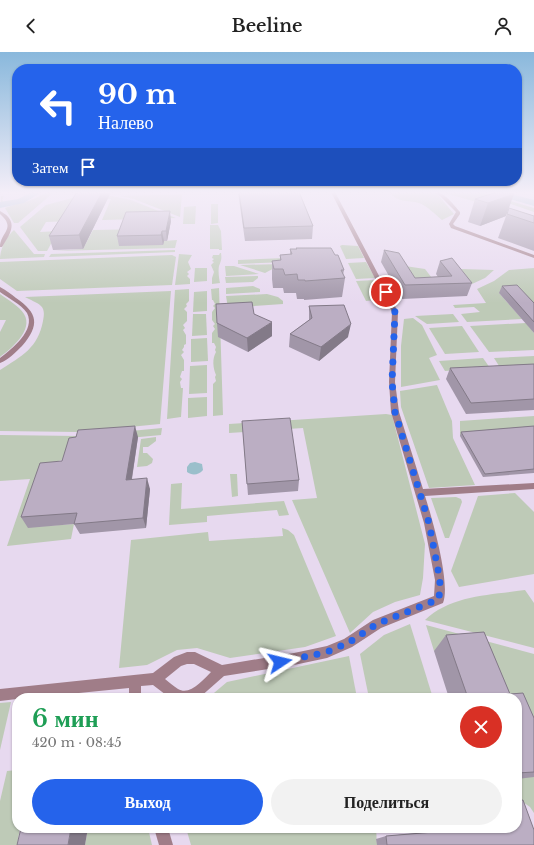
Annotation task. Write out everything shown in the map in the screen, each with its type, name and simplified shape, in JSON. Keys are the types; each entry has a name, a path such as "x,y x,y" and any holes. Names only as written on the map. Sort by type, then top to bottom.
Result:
{"street":[{"path":"0,246 11,229"},
{"path":"197,693 221,671 327,652 348,643 377,624 439,599 440,580 429,523 395,412 393,393 395,312 352,229"},
{"path":"461,229 534,257"},
{"path":"0,289 24,307 30,313 32,318 31,327 27,335 13,351 0,361"},
{"path":"420,493 534,486"},
{"path":"19,693 155,679 178,661 187,658 195,658 221,671"},
{"path":"155,679 172,693"},
{"path":"135,681 135,693"},
{"path":"0,695 12,694"},
{"path":"162,833 166,845"}],"green space":[{"path":"22,229 42,229 40,232 58,231 47,251 38,251"},
{"path":"145,229 164,241 177,240 175,248 53,251 83,249 93,230"},
{"path":"210,229 220,229 222,250 210,249"},
{"path":"14,230 34,254 45,254 44,257 0,259 4,243"},
{"path":"340,246 358,246 364,258 346,259"},
{"path":"175,250 175,252 49,257 51,254"},
{"path":"220,253 220,283 212,284 214,272 211,265 214,262 212,261 214,259 212,258 213,255 219,255"},
{"path":"179,254 192,255 188,262 191,269 187,272 189,274 187,276 190,279 190,284 175,285"},
{"path":"172,255 176,257 172,285 17,291 0,279 0,262"},
{"path":"285,258 286,262 238,264 238,260"},
{"path":"366,262 375,278 356,279 348,263"},
{"path":"282,264 265,273 240,265"},
{"path":"225,266 234,266 259,274 226,276"},
{"path":"405,266 425,269 435,282 416,283"},
{"path":"195,268 207,268 207,281 194,282"},
{"path":"534,268 534,313 499,293 522,319 467,322 461,314 480,312 474,307 455,308 453,305 486,303 477,289 494,281 509,270"},
{"path":"461,269 494,270 485,278 472,284"},
{"path":"258,276 258,278 253,282 226,283 225,277"},
{"path":"375,280 385,299 366,301 356,281"},
{"path":"253,286 260,289 260,292 226,294 226,288"},
{"path":"219,288 223,415 213,416 213,384 216,381 216,375 213,361 216,347 214,343 212,343 212,333 215,329 213,326 215,324 212,320 212,312 215,308 213,306 215,304 212,300 211,289"},
{"path":"189,289 189,301 184,309 187,312 187,321 183,325 185,328 183,330 186,335 186,344 182,350 184,352 181,355 184,360 184,371 182,371 180,377 182,379 180,382 181,388 183,388 181,417 167,419 175,290"},
{"path":"171,291 160,424 78,432 0,431 0,370 22,355 33,345 41,330 44,315 44,311 41,306 25,297"},
{"path":"207,291 207,311 193,312 194,292"},
{"path":"0,294 19,308 24,314 26,326 24,333 15,344 0,357 0,332 6,320 0,320"},
{"path":"267,294 278,297 283,301 283,304 228,308 226,296"},
{"path":"193,314 206,314 207,335 192,336"},
{"path":"453,314 459,322 427,324 415,316"},
{"path":"413,318 422,325 437,355 429,358 440,380 401,387 401,346 404,319"},
{"path":"526,323 534,333 534,350 489,352 470,326"},
{"path":"462,326 479,352 445,354 429,328"},
{"path":"207,338 208,361 191,362 191,339"},
{"path":"534,356 534,367 501,369 494,358"},
{"path":"483,358 490,368 445,371 439,361"},
{"path":"207,365 207,393 189,394 190,366"},
{"path":"437,385 452,421 453,438 475,485 429,488 401,407 400,391"},
{"path":"207,397 207,416 188,418 188,398"},
{"path":"386,414 392,415 425,544 423,578 420,595 395,602 373,612 350,633 292,500 317,498 303,428 229,433 229,424"},
{"path":"534,416 534,430 460,436 460,421"},
{"path":"162,428 161,435 129,438 49,464 29,527 74,524 71,539 7,546 30,479 0,481 0,435 78,436"},
{"path":"156,437 156,441 148,447 143,447 143,453 147,453 153,459 152,463 147,466 137,467 141,439"},
{"path":"230,474 237,474 238,496 232,497"},
{"path":"182,483 181,509 284,501 289,515 279,516 277,510 207,516 207,522 169,525 171,484"},
{"path":"515,493 534,512 534,574 459,587 451,571 478,496"},
{"path":"456,497 461,499 462,502 449,538 445,538 431,498"},
{"path":"282,528 288,530 294,535 336,636 305,647 230,658 197,648 177,650 147,665 119,668 131,540 208,532 209,541 283,536"},
{"path":"525,590 534,603 534,648 425,620 447,605 459,601 485,595"},
{"path":"410,624 431,693 368,693 360,654 384,635"},
{"path":"426,625 534,654 534,813 530,807 522,801 522,693 487,693 470,647 434,651"},
{"path":"349,656 356,693 214,693 227,682"},
{"path":"11,702 0,750 0,703"},
{"path":"12,770 12,833 19,833 17,845 0,845 0,801 7,771"},
{"path":"87,833 149,833 152,845 85,845"},
{"path":"187,833 376,833 377,845 191,845"}],"water":[{"path":"195,462 202,464 203,470 200,473 195,474 187,472 187,467 190,463"}],"building":[{"path":"53,229 82,229 79,235 49,236"},
{"path":"120,229 166,229 166,231 162,231 161,235 117,236"},
{"path":"296,248 331,248 335,255 338,255 344,270 341,270 345,278 305,281 298,280 297,274 285,275 283,269 274,269 272,261 281,260 280,255 292,254 290,249 297,249"},
{"path":"384,250 399,253 415,278 452,276 440,261 452,258 472,283 405,285"},
{"path":"517,285 534,303 534,322 502,286"},
{"path":"252,302 254,314 272,322 247,338 217,323 216,304"},
{"path":"344,305 351,324 321,347 290,334 312,318 309,306"},
{"path":"534,364 534,399 471,403 450,368"},
{"path":"290,418 299,480 247,484 242,421"},
{"path":"135,426 126,480 147,478 143,518 74,524 77,513 21,517 40,463 62,461 69,438 76,437 78,430"},
{"path":"534,426 534,469 485,474 461,432"},
{"path":"484,632 510,693 466,693 446,635"},
{"path":"522,693 534,718 534,772 522,773"},
{"path":"522,800 534,830 534,845 387,845 386,836 422,833 522,833"},
{"path":"20,833 70,833 68,845 17,845"}],"route":[{"path":"280,662 327,652 348,643 377,624 439,599 440,580 429,523 395,412 392,382 395,346 395,312 386,292"}]}
